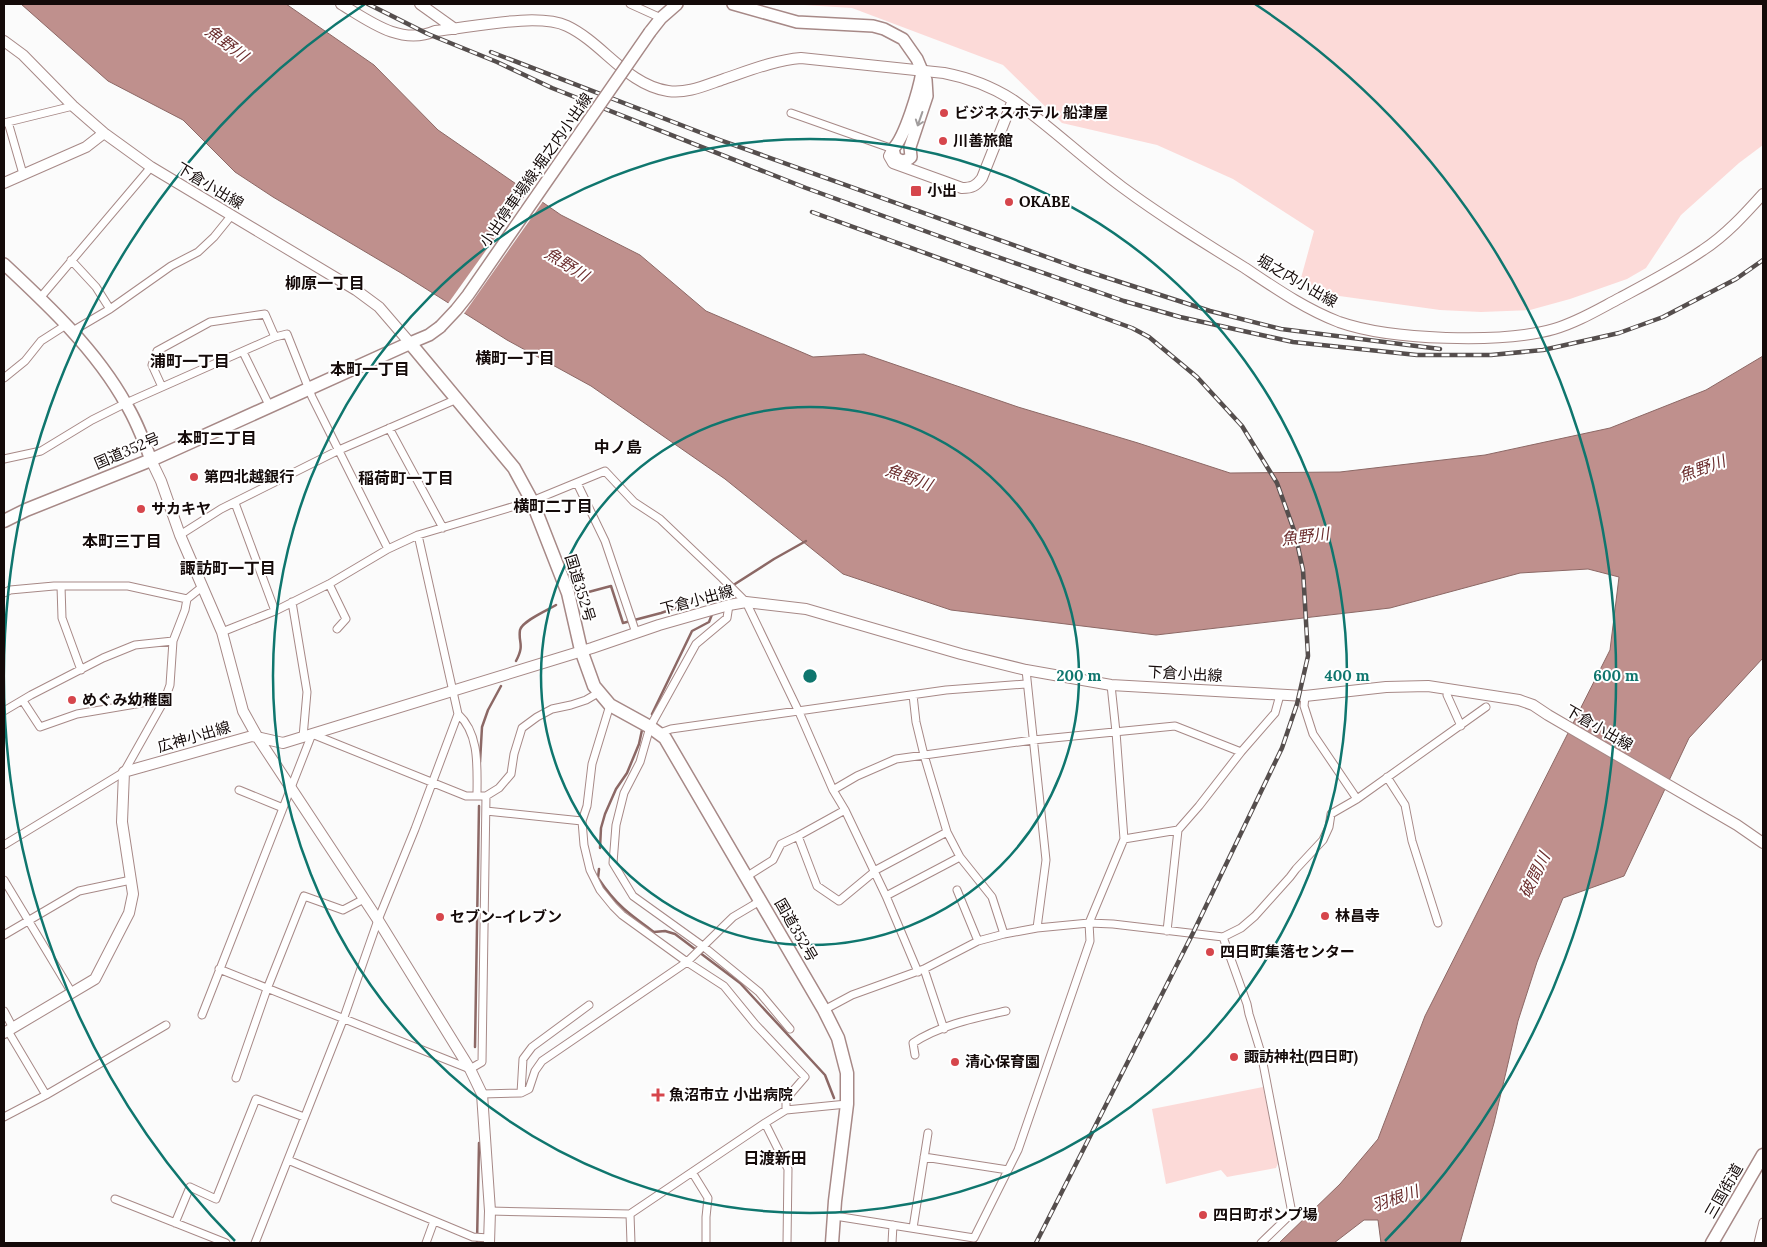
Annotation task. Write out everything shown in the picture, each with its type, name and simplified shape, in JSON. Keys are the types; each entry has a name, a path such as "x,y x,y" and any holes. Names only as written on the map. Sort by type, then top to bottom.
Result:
{"highway":[{"name":"国道352号","path":"4,521 26,510 151,460 269,405 410,343 514,468 532,501 568,593 581,650 590,678 598,692 610,705 655,730 687,774 824,1010 838,1038 847,1073 847,1104 835,1201 832,1243"},
{"name":"三国街道","path":"1712,1243 1763,1155"}],"main road":[{"name":"堀之内小出線","path":"341,4 377,25 405,36 529,20 550,21 566,25 580,33 641,81 657,89 671,91 694,90 746,71 789,59 801,58 966,77 995,89 1013,100 1137,198 1281,292 1314,311 1339,322 1360,328 1412,336 1482,338 1512,336 1539,332 1572,323 1663,275 1705,249 1743,216 1763,194"},
{"path":"420,4 455,29"},
{"name":"小出停車場線;堀之内小出線","path":"410,343 429,335 440,327 468,296 650,32 676,4"},
{"path":"733,4 797,22 862,24 884,29 903,39 914,53 928,93 910,146 911,157 904,161 899,160 895,157 892,149"},
{"name":"下倉小出線","path":"4,41 23,55 73,106 151,167 364,296 379,307 410,343"},
{"path":"922,72 920,86 900,140 889,156 893,163 962,188 970,188 977,185 982,178 1013,100"},
{"path":"4,183 86,147 104,132"},
{"path":"4,264 40,298 91,353 126,403 142,435 180,535 222,632 243,711 290,789 378,920 470,1069 482,1094 490,1211 489,1241"},
{"name":"下倉小出線","path":"581,650 632,626 746,602 806,609 961,654 1026,670 1111,685 1305,696 1386,687 1428,686 1519,700 1533,705 1731,822 1763,843"},
{"name":"広神小出線","path":"124,772 252,736 283,743 581,650"},
{"path":"8,1031 95,979 129,913 133,894 122,822 124,772"}],"street":[{"path":"630,4 661,18"},
{"path":"23,174 6,123 73,106"},
{"path":"791,113 892,149"},
{"path":"40,298 151,167"},
{"path":"4,378 25,361 41,341 110,309 171,266 198,252 214,237 231,216"},
{"path":"71,260 96,287 110,309"},
{"path":"162,387 152,365 157,351 210,322 265,314 275,337"},
{"path":"4,459 41,451 92,420 126,403 275,337 286,334 308,388 388,549"},
{"path":"243,352 269,405"},
{"path":"180,535 221,509 339,450 457,399"},
{"path":"389,428 443,528"},
{"path":"222,632 275,611 329,584 388,549 418,535 532,501 605,471 634,502 660,519 746,602 799,712 833,790 845,810 921,970 944,1028"},
{"path":"577,483 605,541 632,626"},
{"path":"235,503 275,611"},
{"path":"255,1243 343,1020 378,920 458,714 418,535"},
{"path":"329,584 346,619 337,629"},
{"path":"4,592 61,586 128,586 188,599"},
{"path":"61,586 62,618 80,670"},
{"path":"4,844 124,772 165,699 170,685 173,641 188,599 202,587"},
{"path":"202,1015 283,808 308,736 307,692 292,602"},
{"path":"729,605 728,618 696,644 624,793 616,826 613,863 632,896 759,992 790,1029"},
{"path":"4,711 80,670 135,645 173,641"},
{"path":"1026,670 1046,860 1036,928"},
{"path":"655,730 799,712 946,690 1026,684"},
{"path":"835,1216 913,1228 973,1241 1008,1170 1026,1126 1090,941 1089,923 1124,839 1111,685"},
{"path":"1448,690 1447,695 1461,726"},
{"path":"308,736 466,796 486,796 499,788 511,774 514,754 522,728 537,717 552,710 571,706 586,700 598,692"},
{"path":"913,695 916,722 924,755 947,832 960,857 992,897 1004,934"},
{"path":"1167,931 1178,830 1241,752 1275,714 1280,695"},
{"path":"1305,696 1304,706 1313,734 1357,798"},
{"path":"23,701 40,727 77,714 165,699"},
{"path":"610,705 592,764 587,806 582,821 584,845 590,870 600,890 612,906 687,962 724,986 755,1024 805,1077 786,1100 786,1110"},
{"path":"824,1010 852,994 921,970 978,941 1036,928 1089,923 1113,924 1223,937 1241,928 1255,916 1323,840 1330,827 1330,814 1357,798 1486,707"},
{"path":"458,714 464,720 476,750 477,796"},
{"path":"833,790 857,776 896,759 1032,740 1174,726 1241,752"},
{"path":"1387,777 1405,805 1412,841 1438,923"},
{"path":"240,790 283,808"},
{"path":"219,969 470,1069 482,1062 486,796"},
{"path":"746,877 773,860 781,844 845,810"},
{"path":"486,811 582,821"},
{"path":"1124,839 1178,830"},
{"path":"798,836 817,886 839,901 874,872 947,832"},
{"path":"886,896 960,857"},
{"path":"4,880 72,993"},
{"path":"4,935 79,891 131,880"},
{"path":"957,890 978,941"},
{"path":"236,1078 267,989 304,896 343,910 364,899"},
{"path":"482,1094 521,1093 529,1089 535,1071 542,1061 687,962 733,917 760,900"},
{"path":"1223,937 1247,1004 1261,1053 1292,1213 1261,1243"},
{"path":"521,1093 523,1059 532,1047 589,1005"},
{"path":"4,1011 8,1031 46,1095"},
{"path":"915,1055 913,1043 922,1037 961,1022 1006,1011"},
{"path":"4,1118 166,1025"},
{"path":"175,1223 190,1187 216,1198 256,1099 304,1117"},
{"path":"490,1211 630,1214 786,1110 847,1104"},
{"path":"765,1123 788,1169 787,1243"},
{"path":"913,1228 928,1133"},
{"path":"924,1157 1008,1170"},
{"path":"288,1160 472,1237 489,1241"},
{"path":"692,1172 708,1198 706,1243"},
{"path":"115,1200 226,1243"},
{"path":"630,1214 631,1243"},
{"path":"426,1243 434,1221"},
{"path":"1758,1243 1763,1222"},
{"path":"892,1243 893,1225"}],"shaded area":[{"path":"788,4 1763,4 1763,145 1739,163 1681,215 1646,268 1627,279 1570,299 1530,310 1481,312 1440,310 1325,294 1301,278 1314,231 1233,179 1157,145 1062,123 1003,65 852,8"},
{"path":"1263,1087 1279,1161 1276,1168 1227,1177 1221,1170 1166,1184 1152,1109"}],"water":[{"path":"21,4 286,4 374,65 438,130 561,215 640,255 706,311 813,357 864,354 1018,407 1230,473 1340,472 1485,455 1610,428 1706,390 1763,356 1763,658 1689,738 1624,876 1563,898 1537,962 1518,1021 1494,1123 1460,1243 1381,1243 1378,1220 1364,1220 1334,1243 1279,1243 1340,1184 1378,1139 1425,1016 1610,650 1619,577 1588,569 1520,573 1390,608 1156,635 951,610 843,574 725,479 591,386 507,340 235,172 183,120 108,81"}],"pier":[{"path":"529,190 544,200 463,315 447,305"}],"waterway":[{"path":"581,594 611,586 623,623 661,613 724,591 806,541"},
{"path":"717,605 724,591"},
{"path":"516,661 520,651 520,630 522,627 530,619 556,605"},
{"path":"652,714 692,631 709,622 713,612"},
{"path":"480,762 482,727 488,710 501,686"},
{"path":"600,848 601,828 605,814 616,789 627,773 639,744 642,730"},
{"path":"475,1047 479,806"},
{"path":"599,869 598,878 617,902 630,914 654,932 665,931 675,934 740,983 825,1075 834,1098"},
{"path":"477,1243 479,1143"}],"railway":[{"path":"368,4 428,34 497,62 552,88 806,188 1124,301 1180,317 1293,342 1417,355 1491,355 1543,350 1619,333 1663,317 1736,279 1763,260"},
{"path":"491,52 720,140 1083,270 1210,311 1281,329 1440,349"},
{"path":"812,212 1132,328 1149,337 1197,377 1242,426 1277,483 1295,533 1303,570 1308,656 1297,704 1282,748 1193,933 1036,1243"}],"place":[{"name":"ビジネスホテル 船津屋","path":"944,113"},
{"name":"川善旅館","path":"943,141"},
{"name":"小出","path":"916,191"},
{"name":"OKABE","path":"1009,202"},
{"name":"第四北越銀行","path":"194,477"},
{"name":"サカキヤ","path":"141,509"},
{"name":"めぐみ幼稚園","path":"72,700"},
{"name":"林昌寺","path":"1325,916"},
{"name":"セブン-イレブン","path":"440,917"},
{"name":"四日町集落センター","path":"1210,952"},
{"name":"諏訪神社(四日町)","path":"1234,1057"},
{"name":"清心保育園","path":"955,1062"},
{"name":"魚沼市立 小出病院","path":"658,1095"},
{"name":"四日町ポンプ場","path":"1203,1215"}],"district":[{"name":"柳原一丁目","path":"325,283"},
{"name":"横町一丁目","path":"515,358"},
{"name":"浦町一丁目","path":"190,361"},
{"name":"本町一丁目","path":"370,369"},
{"name":"本町二丁目","path":"217,438"},
{"name":"中ノ島","path":"618,447"},
{"name":"稲荷町一丁目","path":"406,478"},
{"name":"横町二丁目","path":"553,506"},
{"name":"本町三丁目","path":"122,541"},
{"name":"諏訪町一丁目","path":"228,568"},
{"name":"日渡新田","path":"775,1158"}],"water label":[{"name":"魚野川","path":"227,43"},
{"name":"魚野川","path":"567,264"},
{"name":"魚野川","path":"1702,468"},
{"name":"魚野川","path":"909,477"},
{"name":"魚野川","path":"1305,536"},
{"name":"破間川","path":"1534,875"},
{"name":"羽根川","path":"1395,1198"}]}
